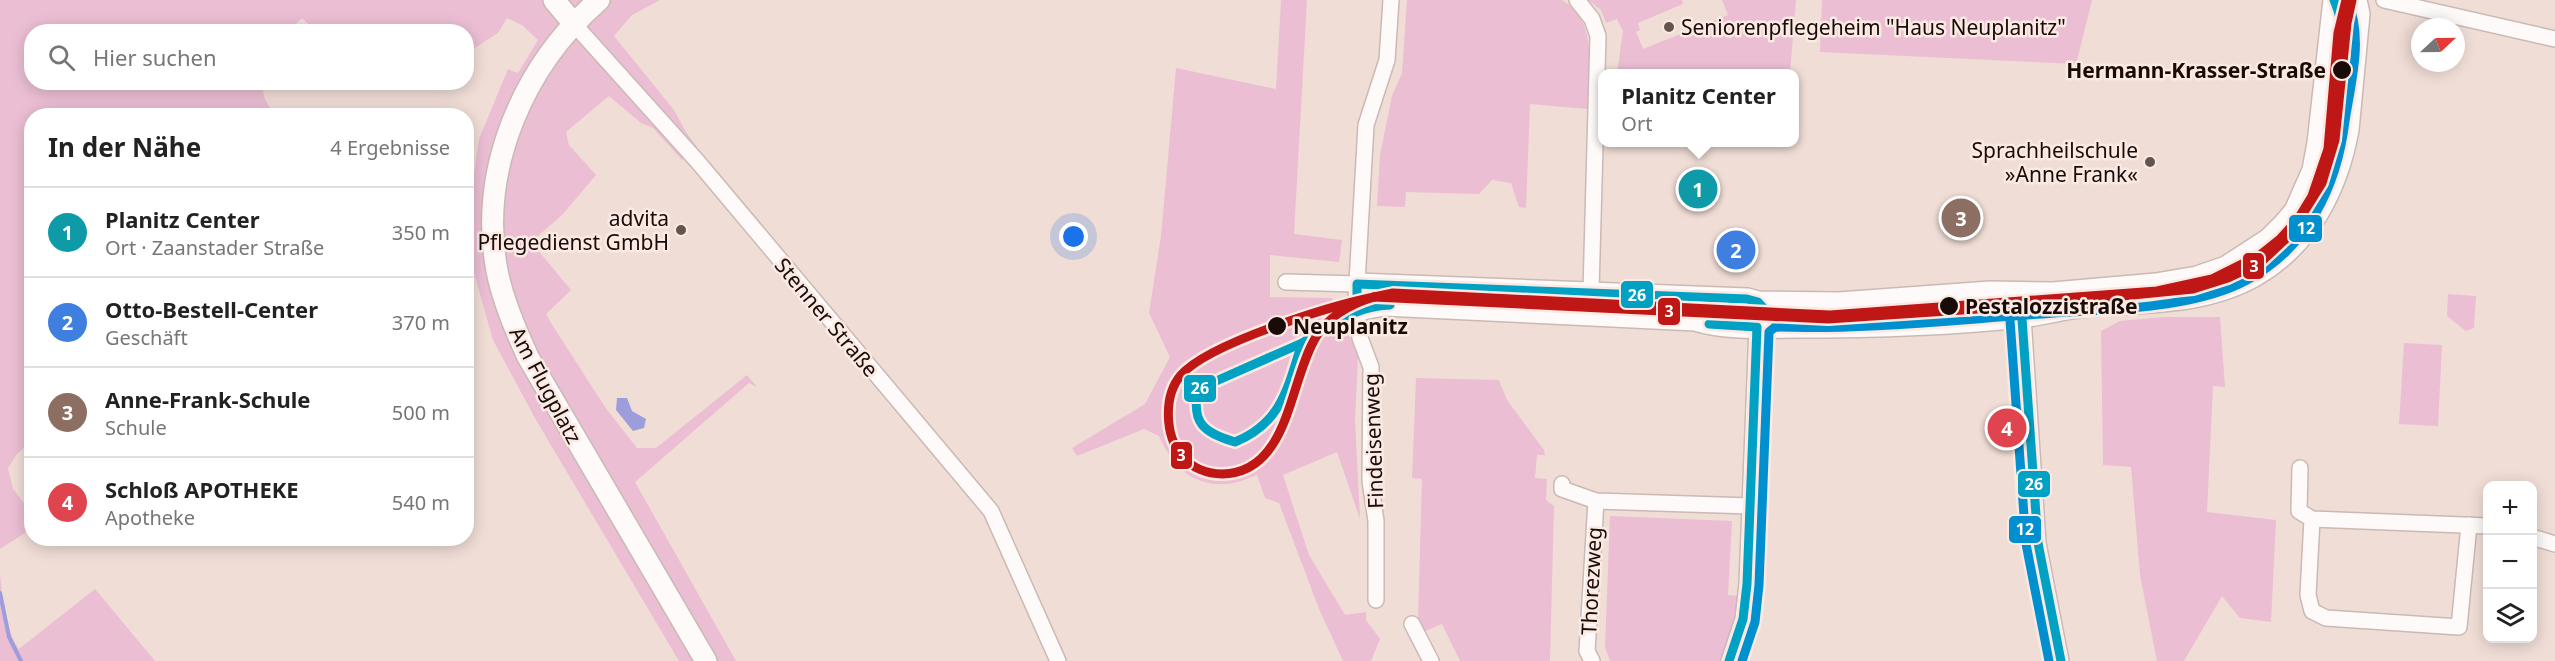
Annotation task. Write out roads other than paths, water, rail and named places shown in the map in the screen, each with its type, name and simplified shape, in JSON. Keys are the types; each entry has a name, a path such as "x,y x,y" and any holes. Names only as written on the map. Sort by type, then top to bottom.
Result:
{"street":[{"name":"Stenner Straße","path":"554,0 698,162 991,511 1058,661"},
{"name":"Am Flugplatz","path":"599,0 574,24 540,64 528,86 503,152 497,175 494,210 497,271 515,329 533,367 706,661"},
{"name":"Findeisenweg","path":"1376,600 1376,521 1370,481 1371,368 1360,338 1357,310 1366,125 1387,60 1391,0"},
{"path":"1577,0 1592,19 1598,36 1591,315"},
{"path":"1286,282 1592,291 1671,298 1839,303 2005,291 2020,294 2156,284 2197,277 2226,267 2269,239 2295,211 2316,159 2334,0"},
{"path":"1357,310 1384,305 1695,320 1707,324 1757,327 1904,326 2023,317 2080,307 2210,294 2255,275 2288,252 2315,219 2336,175 2345,149 2359,14 2356,0"},
{"path":"2384,0 2555,39"},
{"path":"2020,294 2038,543 2061,661"},
{"path":"1729,661 1743,619 1758,302"},
{"path":"2300,468 2299,511 2312,519 2483,526"},
{"name":"Thorezweg","path":"1562,484 1562,489 1596,501 1750,506"},
{"name":"Thorezweg","path":"1592,661 1587,651 1596,501"},
{"path":"2312,519 2308,595 2312,611 2326,618 2459,627 2469,525"},
{"path":"2537,539 2555,544"},
{"path":"1412,624 1431,661"}],"water":[{"path":"617,398 627,398 632,411 646,419 644,428 633,431 616,410"}],"waterway":[{"path":"0,593 9,637 21,661"}],"place":[{"name":"Seniorenpflegeheim \"Haus Neuplanitz\"","path":"1669,27"},
{"name":"Hermann-Krasser-Straße","path":"2342,70"},
{"name":"Sprachheilschule »Anne Frank«","path":"2150,162"},
{"name":"Planitz Center","path":"1698,189"},
{"name":"Anne-Frank-Schule","path":"1961,218"},
{"name":"advita Pflegedienst GmbH","path":"681,230"},
{"name":"Otto-Bestell-Center","path":"1736,250"},
{"name":"Pestalozzistraße","path":"1949,306"},
{"name":"Neuplanitz","path":"1277,326"},
{"name":"Schloß APOTHEKE","path":"2007,428"}]}
